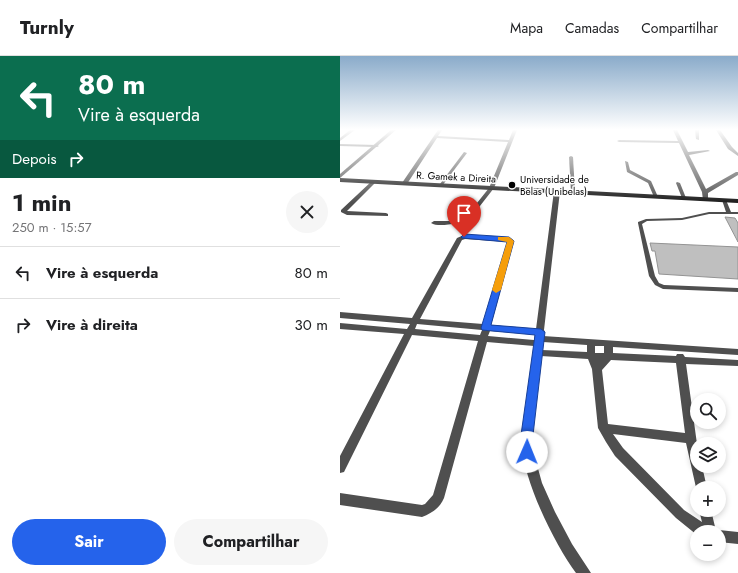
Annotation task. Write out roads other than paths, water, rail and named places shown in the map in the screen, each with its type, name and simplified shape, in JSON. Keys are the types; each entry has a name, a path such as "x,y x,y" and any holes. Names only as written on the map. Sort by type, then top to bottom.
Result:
{"main road":[{"name":"R. Gamek a Direita","path":"340,179 738,201"}],"street":[{"path":"340,179 368,154"},
{"path":"405,183 424,154"},
{"path":"434,223 448,223 467,219 491,188 505,154"},
{"path":"686,154 706,199"},
{"path":"704,192 738,173"},
{"path":"373,182 343,211 347,213 386,215"},
{"path":"557,191 527,435 527,452 548,510 573,560 584,573"},
{"path":"340,468 409,332 459,239 464,237 509,239 511,241 438,498 434,504 422,511 340,499"},
{"path":"342,317 415,321 539,342 591,356 738,363"},
{"path":"340,326 409,332 484,333"},
{"path":"539,342 591,342 738,352"},
{"path":"591,342 591,356 597,369 603,428 624,458 680,514 695,525"},
{"path":"597,369 608,357 609,344"},
{"path":"677,348 681,360 691,437"},
{"path":"603,428 690,439"},
{"path":"726,537 738,538"}],"lane":[{"path":"441,185 464,154"},
{"path":"571,157 573,192"},
{"path":"626,162 628,171 650,182 656,197"},
{"path":"678,183 684,198"},
{"path":"724,200 729,213"},
{"path":"738,213 709,213 682,219 646,220 640,222 652,276 657,284 663,287 738,290"}],"place":[{"name":"Universidade de Belas (Unibelas)","path":"512,185"}]}
